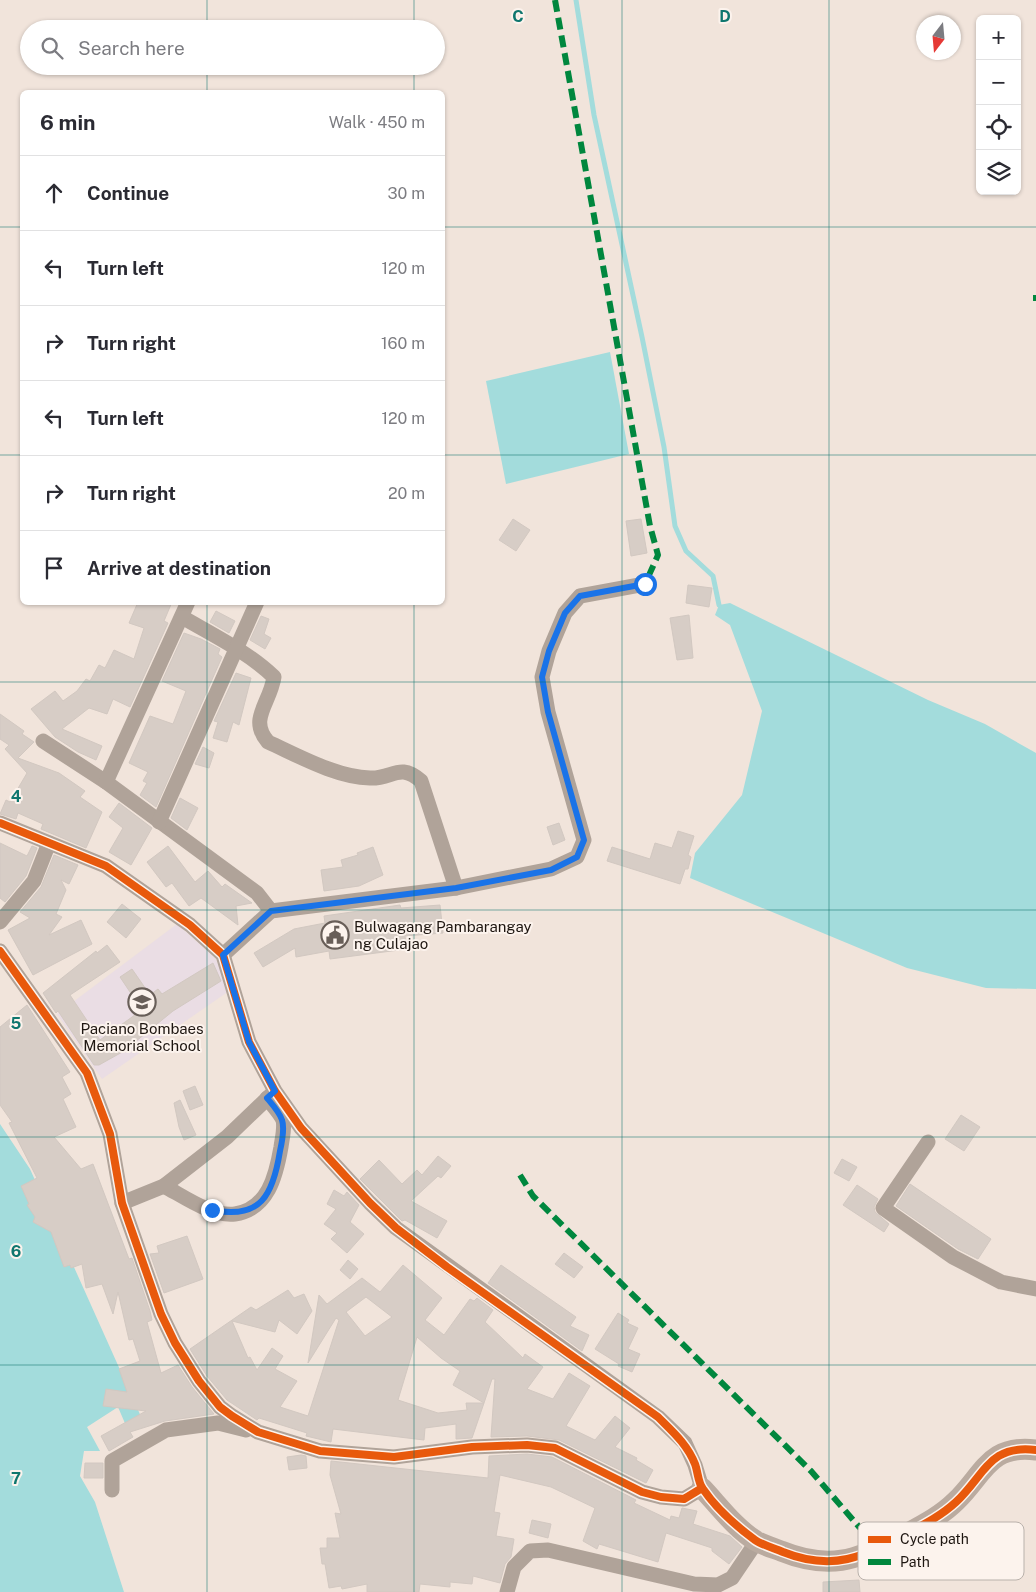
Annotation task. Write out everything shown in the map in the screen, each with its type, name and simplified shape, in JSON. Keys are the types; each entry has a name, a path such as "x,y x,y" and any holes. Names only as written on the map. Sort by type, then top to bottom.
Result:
{"street":[{"path":"223,955 271,911 456,888 551,870 577,857 584,840 548,712 542,677 549,651 565,613 580,596 645,584"},
{"path":"106,782 187,605"},
{"path":"159,822 256,605"},
{"path":"182,617 235,649 274,677 272,690 258,722 259,733 268,742 344,773 372,779 403,771 413,774 421,781 456,888"},
{"path":"43,741 106,782 257,893 271,911"},
{"path":"0,823 106,866 190,925 223,955 249,1042 283,1120 283,1137 277,1172 267,1193 252,1210 233,1214 212,1210 164,1186"},
{"path":"0,922 34,882 49,843"},
{"path":"0,951 87,1073 110,1134 122,1203 161,1314 183,1357 220,1407 258,1432"},
{"path":"122,1203 164,1186 227,1137 271,1095"},
{"path":"271,1095 370,1203 396,1228 658,1417 684,1443 695,1465 702,1488 730,1520 756,1541 795,1557 829,1563 858,1557"},
{"path":"928,1142 883,1208 953,1257 1001,1282 1036,1290"},
{"path":"112,1490 112,1461 166,1430 218,1423 258,1432 320,1451 349,1455 394,1457 472,1447 527,1445 555,1448 642,1492 662,1497 684,1498 702,1488"},
{"path":"928,1522 956,1501 988,1463 1003,1451 1021,1448 1036,1450"},
{"path":"507,1592 514,1566 530,1551 548,1550 694,1584 718,1585 732,1578 756,1541"}],"shaded area":[{"name":"Paciano Bombaes Memorial School","path":"177,924 216,959 229,991 102,1079 57,1014"}],"water":[{"path":"610,352 629,454 506,484 486,381"},
{"path":"730,603 928,700 985,724 1036,753 1036,989 986,988 907,968 690,878 695,853 742,795 762,711 730,625 715,615 719,605"},
{"path":"0,1124 30,1169 143,1421 127,1428 118,1407 87,1427 100,1451 84,1451 80,1476 95,1502 124,1592 0,1592"}],"building":[{"path":"513,519 530,530 516,551 499,540"},
{"path":"641,519 647,553 631,556 626,521"},
{"path":"688,585 712,588 709,607 686,603"},
{"path":"137,605 171,605 164,621 168,623 130,707 113,699 107,714 89,708 62,729 102,746 96,760 78,752 55,737 31,709 55,691 63,701 77,691 86,679 90,681 99,665 105,668 114,650 134,659 144,628 129,623"},
{"path":"216,611 235,621 229,633 210,622"},
{"path":"689,615 693,658 677,660 670,618"},
{"path":"261,616 269,619 264,634 271,638 265,649 250,640"},
{"path":"184,633 220,649 218,654 222,657 156,807 140,795 147,783 143,781 148,772 129,763 150,716 173,724 186,691 162,681"},
{"path":"236,673 251,678 239,725 233,722 227,742 213,738 218,722 214,721"},
{"path":"0,714 24,731 22,734 34,742 18,758 59,773 85,791 80,797 102,812 86,848 41,829 43,824 18,813 16,819 0,814 6,800 10,802 27,773 5,749 9,745 0,739"},
{"path":"203,747 214,753 209,768 195,764"},
{"path":"180,798 198,808 187,830 171,818"},
{"path":"119,803 152,828 131,865 109,852 123,828 109,817"},
{"path":"559,823 565,840 553,845 547,827"},
{"path":"678,831 694,836 688,855 691,857 688,869 685,869 680,884 607,861 612,847 650,859 655,843 672,848"},
{"path":"0,843 27,856 32,846 37,848 26,876 5,902 0,898"},
{"path":"168,846 195,882 208,871 222,887 225,884 252,903 236,906 238,925 201,898 189,906 172,883 166,887 147,862"},
{"path":"373,847 383,875 359,886 324,891 321,870 343,867 341,860 358,855 357,853"},
{"path":"54,855 78,865 69,884 61,880 66,890 56,914 62,917 49,935 81,920 92,944 33,975 8,930 30,918 20,912 41,887"},
{"path":"122,904 141,919 126,938 107,922"},
{"path":"400,905 401,908 440,905 443,933 405,936 407,949 330,959 329,951 296,957 295,948 263,967 254,953 294,929 325,923 324,916"},
{"path":"107,945 120,962 70,995 100,1040 139,1012 135,1007 138,1004 120,977 132,969 150,995 158,989 162,994 213,963 221,981 173,1011 124,1051 99,1065 94,1065 58,1011 56,1013 43,993 96,951 97,953"},
{"path":"27,1005 70,1072 62,1077 71,1094 63,1099 76,1127 54,1137 81,1169 93,1164 129,1259 132,1258 150,1311 152,1320 147,1322 161,1373 178,1365 192,1387 214,1414 165,1421 130,1432 133,1437 109,1451 101,1436 146,1411 103,1406 106,1389 127,1392 119,1369 140,1361 133,1339 129,1340 118,1292 113,1314 102,1284 86,1288 82,1264 71,1268 70,1265 64,1267 51,1232 33,1222 35,1217 27,1205 29,1204 21,1186 37,1178 9,1123 12,1122 0,1105 0,1027"},
{"path":"195,1086 203,1105 190,1110 183,1091"},
{"path":"180,1100 196,1135 184,1140 174,1103"},
{"path":"961,1115 980,1127 964,1151 945,1139"},
{"path":"438,1156 451,1166 441,1178 438,1176 411,1201 447,1221 437,1238 405,1220 402,1221 360,1179 379,1160 402,1184 417,1170 422,1175"},
{"path":"842,1159 857,1167 849,1181 834,1173"},
{"path":"910,1184 991,1239 978,1259 958,1249 896,1206"},
{"path":"857,1185 878,1199 874,1207 875,1212 889,1224 884,1232 843,1205"},
{"path":"334,1190 344,1196 347,1192 359,1205 350,1222 364,1234 347,1253 331,1239 337,1233 324,1224 336,1209 327,1204"},
{"path":"187,1236 203,1279 164,1293 150,1254 159,1253 157,1246"},
{"path":"564,1253 583,1267 574,1278 555,1264"},
{"path":"348,1260 358,1269 350,1279 340,1270"},
{"path":"403,1265 442,1298 425,1320 444,1335 470,1299 474,1301 477,1298 493,1310 485,1322 523,1358 525,1354 543,1367 527,1389 553,1399 569,1373 590,1386 566,1426 595,1440 615,1416 630,1428 615,1447 637,1458 636,1460 653,1470 646,1483 559,1440 527,1436 491,1437 495,1379 492,1379 484,1403 472,1438 456,1439 456,1424 425,1428 424,1440 333,1429 331,1442 306,1436 307,1433 259,1418 257,1420 227,1400 207,1376 190,1349 251,1307 256,1310 288,1290 294,1298 304,1294 312,1311 297,1334 279,1320 275,1332 232,1321 248,1358 250,1357 257,1370 272,1348 283,1356 275,1369 297,1381 280,1407 308,1416 339,1320 336,1318 308,1363 319,1295 327,1304 362,1278 380,1292","holes":["366,1297 392,1317 365,1336 346,1312","417,1337 441,1358 460,1371 453,1385 484,1403 466,1403 467,1410 438,1413 398,1400"]},
{"path":"501,1265 576,1317 570,1326 589,1335 582,1351 488,1283"},
{"path":"618,1313 629,1320 627,1323 638,1328 628,1349 640,1354 632,1372 618,1366 619,1364 595,1349"},
{"path":"527,1454 552,1457 636,1500 634,1503 670,1520 671,1516 679,1518 682,1508 697,1511 693,1524 730,1536 742,1547 729,1564 712,1551 712,1548 666,1533 658,1562 599,1544 597,1549 583,1541 595,1508 551,1487 500,1475 494,1512 500,1513 496,1536 514,1539 511,1557 505,1564 500,1583 473,1576 472,1584 450,1582 450,1587 420,1584 419,1592 367,1592 367,1584 342,1589 341,1586 329,1588 325,1564 322,1564 320,1548 327,1548 327,1538 340,1538 335,1513 341,1514 330,1475 331,1461 488,1478 489,1456"},
{"path":"306,1456 307,1468 289,1470 287,1457"},
{"path":"85,1463 103,1463 103,1478 84,1478"},
{"path":"532,1520 551,1524 548,1538 529,1533"},
{"path":"859,1580 860,1592 823,1592 823,1582"}],"waterway":[{"path":"576,0 594,115 664,447 675,526 686,551 713,576 719,605"}],"marked path":[{"path":"555,0 650,526 658,555 645,584"},
{"path":"520,1175 533,1196 811,1471 858,1526"}],"cycle path":[{"path":"0,823 106,866 190,925 223,955 249,1042 275,1091 301,1128 370,1203 396,1228 447,1267 658,1417 688,1450 695,1464 701,1487 720,1510 748,1535 758,1542 801,1558 833,1561 858,1556"},
{"path":"0,951 87,1073 110,1134 122,1203 161,1314 175,1343 199,1381 220,1407 258,1432 320,1451 394,1457 472,1447 527,1445 555,1448 642,1492 661,1497 684,1499 702,1488"},
{"path":"928,1522 956,1502 989,1464 998,1457 1020,1449 1036,1450"}],"place":[{"name":"Bulwagang Pambarangay ng Culajao","path":"335,935"},
{"name":"Paciano Bombaes Memorial School","path":"142,1002"}],"route":[{"path":"212,1210 233,1214 252,1210 267,1193 277,1172 283,1137 283,1120 267,1098 275,1091 249,1042 223,955 271,911 456,888 551,870 577,857 584,840 548,712 542,677 549,651 565,613 580,596 645,584"}]}
